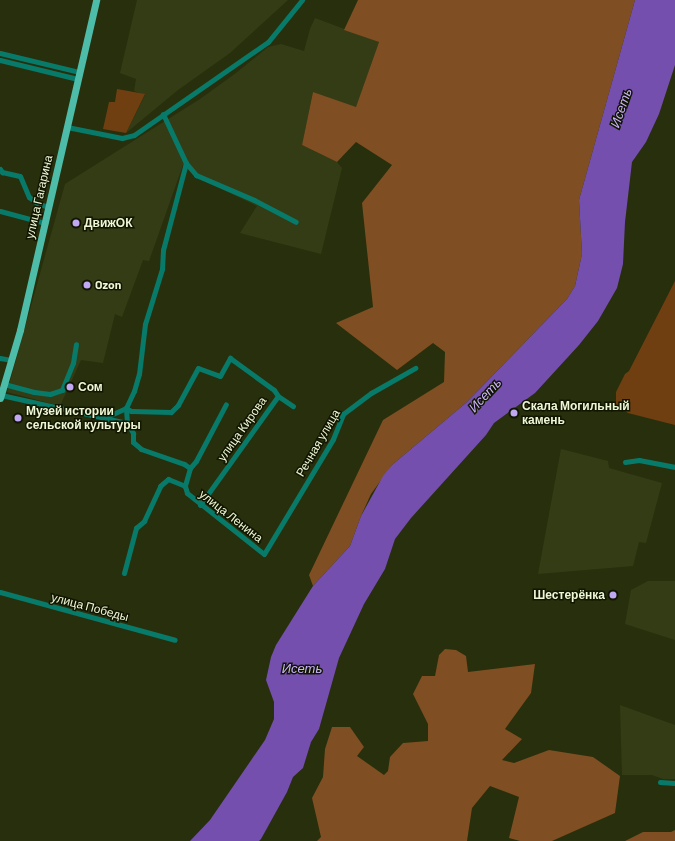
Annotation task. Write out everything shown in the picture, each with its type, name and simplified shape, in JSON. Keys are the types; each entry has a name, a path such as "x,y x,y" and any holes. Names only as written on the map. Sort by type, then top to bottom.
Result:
{"main road":[{"name":"улица Гагарина","path":"0,396 11,360 45,222 96,0"}],"street":[{"path":"67,127 122,138 134,135 268,42 302,0"},
{"path":"0,53 79,75"},
{"path":"0,60 79,75"},
{"path":"163,114 186,163 196,175 254,200 296,222"},
{"path":"186,163 162,250 162,269 145,324 139,374 134,391 126,408 127,423 133,433 133,442 141,449 184,464 190,468"},
{"path":"0,169 2,172 20,176 29,196 37,203 48,207"},
{"path":"0,211 45,222"},
{"path":"4,384 34,392 50,394 62,390 73,364 76,344"},
{"path":"0,358 11,360"},
{"name":"улица Кирова","path":"126,408 131,411 171,412 178,405 198,368 220,376 230,358 274,390 278,396 200,505"},
{"name":"Речная улица","path":"264,554 333,439 343,414 371,393 415,368"},
{"path":"0,396 106,417 127,423"},
{"path":"278,396 293,406"},
{"name":"улица Ленина","path":"226,404 196,462 190,468 185,486 187,493 200,505 264,554"},
{"path":"106,417 126,408"},
{"path":"625,462 639,460 675,467"},
{"path":"124,573 136,528 144,521 160,486 168,479 185,486"},
{"name":"улица Победы","path":"0,592 175,640"},
{"path":"660,782 675,782"}],"shaded area":[{"path":"137,0 288,0 230,53 178,90 126,133 145,95 134,91 136,79 120,73"},
{"path":"358,0 635,0 579,200 582,254 575,286 567,299 467,402 392,465 371,494 350,546 313,586 309,575 383,420 444,382 445,352 433,343 397,370 336,323 373,307 362,203 392,165 356,142 337,162 302,145 313,92 356,107 379,42 344,30"},
{"path":"315,18 379,42 356,108 313,92 302,145 337,162 342,168 321,254 240,233 257,206 196,177 183,165 149,261 143,260 122,317 115,314 103,363 81,360 60,406 7,392 65,184 200,99 236,73 268,47 281,44 304,51 310,29"},
{"path":"117,89 145,94 126,133 103,129 109,102 115,102"},
{"path":"675,281 675,425 628,413 616,405 616,392 625,374 629,371"},
{"path":"561,449 608,461 609,468 662,483 646,543 639,542 633,566 538,574"},
{"path":"648,581 675,581 675,640 625,624 631,590"},
{"path":"445,649 456,650 466,656 468,672 535,664 531,693 505,729 522,739 502,760 514,763 549,750 593,757 620,776 615,813 552,841 520,841 509,838 519,797 490,786 472,808 467,841 317,841 321,837 312,798 323,777 325,749 332,727 350,727 364,747 357,756 384,775 388,771 390,757 403,743 428,741 428,724 413,694 422,676 435,676 439,655"},
{"path":"620,705 675,725 675,779 663,779 652,775 622,775"},
{"path":"675,830 675,841 625,841 643,832 671,832"}],"water":[{"name":"Исеть","path":"635,0 675,0 675,65 659,114 646,142 632,162 625,222 623,264 617,288 598,321 579,345 535,393 494,423 486,435 411,518 395,539 385,569 364,604 339,658 319,729 311,742 303,768 293,777 287,792 261,839 259,841 190,841 210,820 265,740 274,719 274,702 266,680 271,657 276,645 313,586 350,546 361,516 383,476 392,465 467,402 567,299 575,286 582,254 579,200"}],"place":[{"name":"ДвижОК","path":"76,223"},
{"name":"Ozon","path":"87,285"},
{"name":"Сом","path":"70,387"},
{"name":"Скала Могильный камень","path":"514,413"},
{"name":"Музей истории сельской культуры","path":"18,418"},
{"name":"Шестерёнка","path":"613,595"}]}
